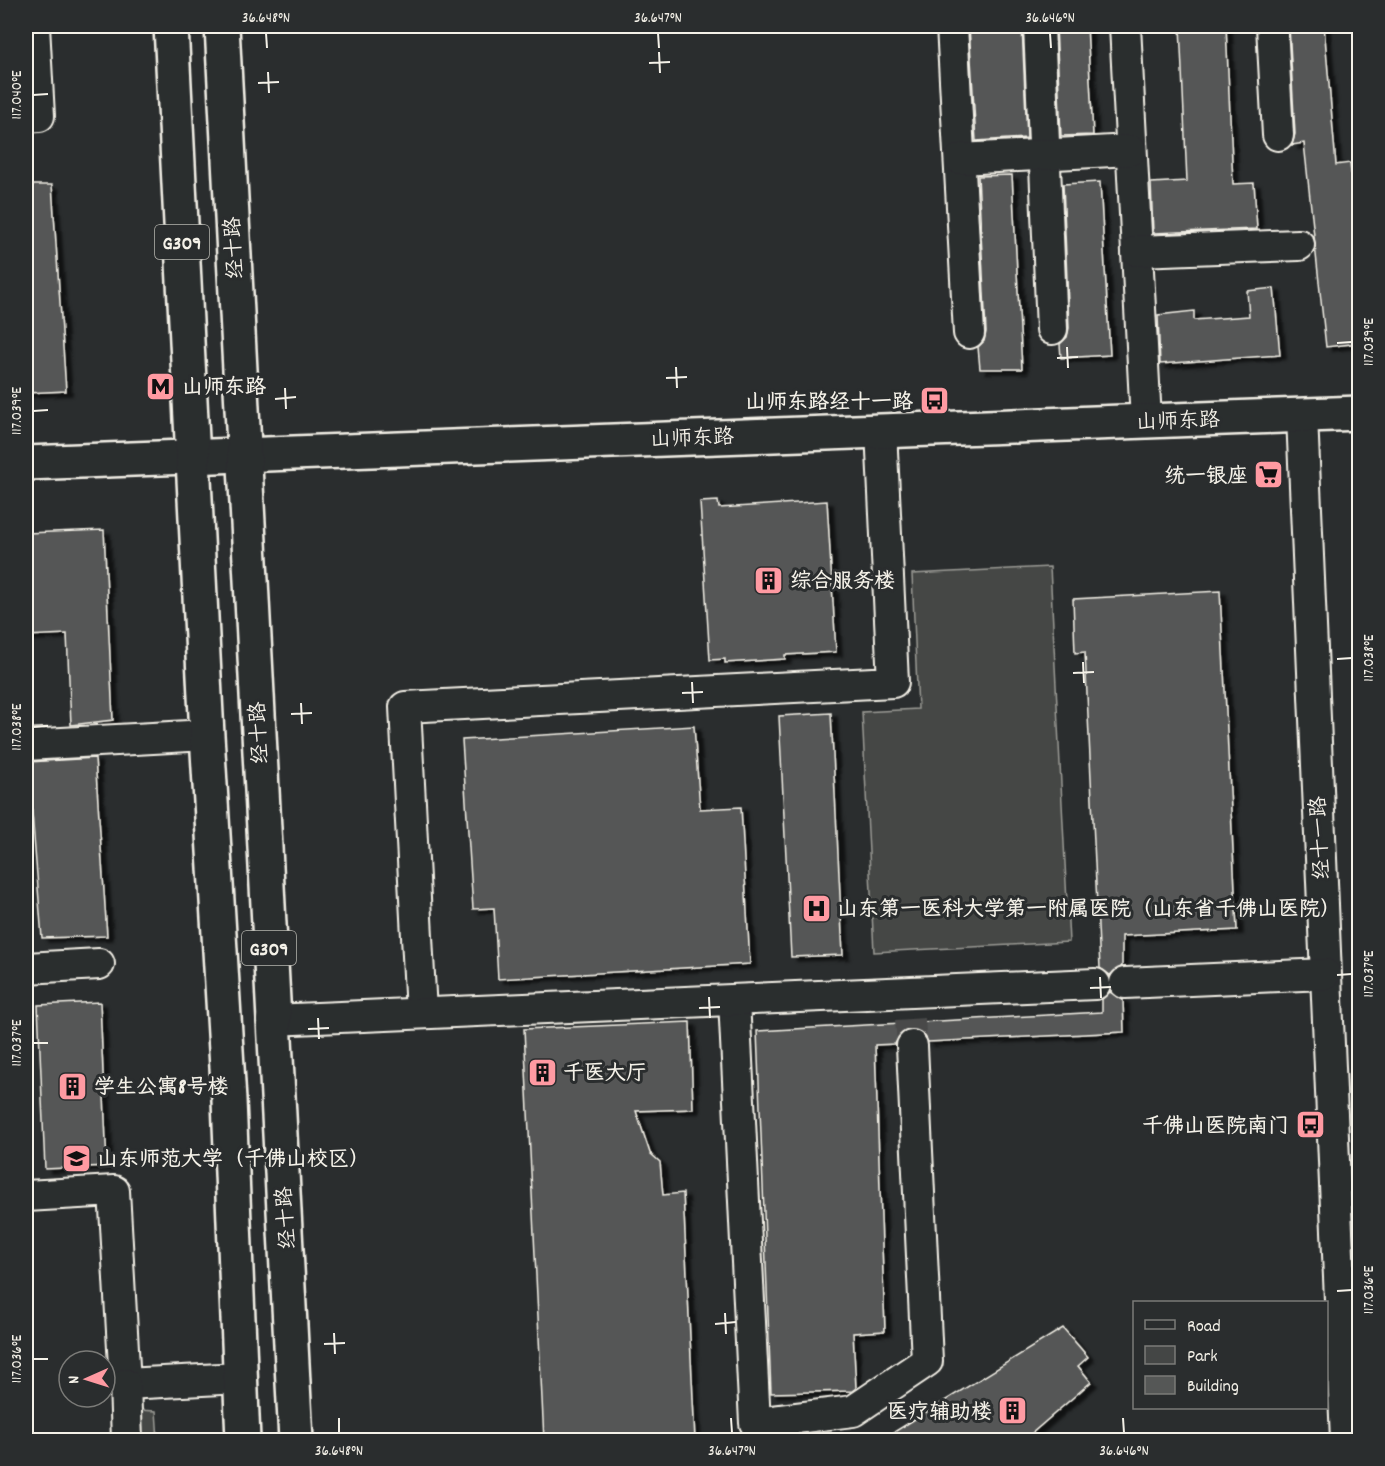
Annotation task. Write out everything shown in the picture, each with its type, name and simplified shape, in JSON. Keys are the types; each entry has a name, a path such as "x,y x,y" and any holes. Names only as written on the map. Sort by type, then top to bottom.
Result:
{"main road":[{"name":"G309","path":"171,26 192,458 229,1100 243,1440"},
{"name":"经十路","path":"222,26 272,1020 296,1440"},
{"name":"山师东路","path":"26,463 1359,413"}],"street":[{"path":"26,117 39,116 34,26"},
{"path":"952,26 969,333"},
{"path":"1039,26 1052,329"},
{"path":"1125,26 1146,421"},
{"path":"1272,26 1278,135"},
{"path":"960,159 1131,150"},
{"path":"1137,251 1299,245"},
{"name":"经十一路","path":"1302,416 1325,974 1333,1308 1346,1440"},
{"path":"421,1013 405,706 893,682 881,430"},
{"path":"26,745 207,735"},
{"path":"26,968 99,964"},
{"path":"1125,983 1325,974"},
{"path":"272,1020 734,1000 910,1019 1095,984"},
{"path":"734,1000 755,1423 853,1412 927,1361 910,1019"},
{"path":"26,1196 114,1191 127,1440"},
{"path":"125,1384 240,1378"}],"green space":[{"path":"1050,567 1069,942 874,952 862,712 918,709 912,574"},
{"path":"137,1410 156,1411 158,1440 138,1440"}],"building":[{"path":"969,26 1022,26 1027,138 976,141"},
{"path":"1056,26 1087,26 1093,135 1061,136"},
{"path":"1180,26 1226,26 1233,184 1254,183 1257,229 1153,233 1151,183 1187,181"},
{"path":"1289,26 1324,26 1336,165 1350,163 1359,254 1359,343 1326,347 1304,143 1292,145 1295,134"},
{"path":"1012,175 1022,369 980,369 978,347 984,341 986,332 978,176"},
{"path":"1100,182 1110,355 1061,358 1060,344 1067,337 1069,328 1063,184"},
{"path":"26,185 52,185 66,391 26,393"},
{"path":"1274,288 1280,355 1160,364 1158,315 1194,311 1194,320 1249,316 1247,291"},
{"name":"综合服务楼","path":"718,501 719,508 827,501 836,652 785,655 785,659 725,663 725,659 710,660 700,502"},
{"path":"104,530 113,720 71,725 67,634 26,636 26,533"},
{"path":"1220,591 1237,930 1122,936 1122,966 1110,975 1100,968 1085,652 1075,653 1073,599"},
{"path":"831,713 843,955 791,957 779,716"},
{"path":"694,726 700,809 741,807 750,964 498,979 494,908 473,909 462,740"},
{"path":"95,758 107,936 42,938 28,762"},
{"path":"1110,992 1123,1000 1124,1032 928,1042 920,1031 912,1029 902,1032 895,1044 875,1045 885,1331 853,1333 856,1388 852,1391 771,1393 757,1031 1102,1012 1102,999"},
{"name":"学生公寓8号楼","path":"100,1002 107,1166 45,1169 38,1005"},
{"path":"690,1022 693,1109 636,1111 650,1153 660,1162 663,1195 683,1193 695,1440 544,1440 524,1029"},
{"name":"医疗辅助楼","path":"1063,1328 1088,1357 1078,1366 1091,1382 1024,1440 881,1440"}],"tunnel":[{"path":"910,1019 912,1046"}],"place":[{"name":"山师东路","path":"161,386"},
{"name":"山师东路经十一路","path":"934,401"},
{"name":"统一银座","path":"1269,475"},
{"name":"综合服务楼","path":"769,580"},
{"name":"山东第一医科大学第一附属医院（山东省千佛山医院）","path":"816,908"},
{"name":"千医大厅","path":"542,1072"},
{"name":"学生公寓8号楼","path":"73,1086"},
{"name":"千佛山医院南门","path":"1310,1125"},
{"name":"山东师范大学（千佛山校区）","path":"76,1158"},
{"name":"医疗辅助楼","path":"1013,1411"}]}
